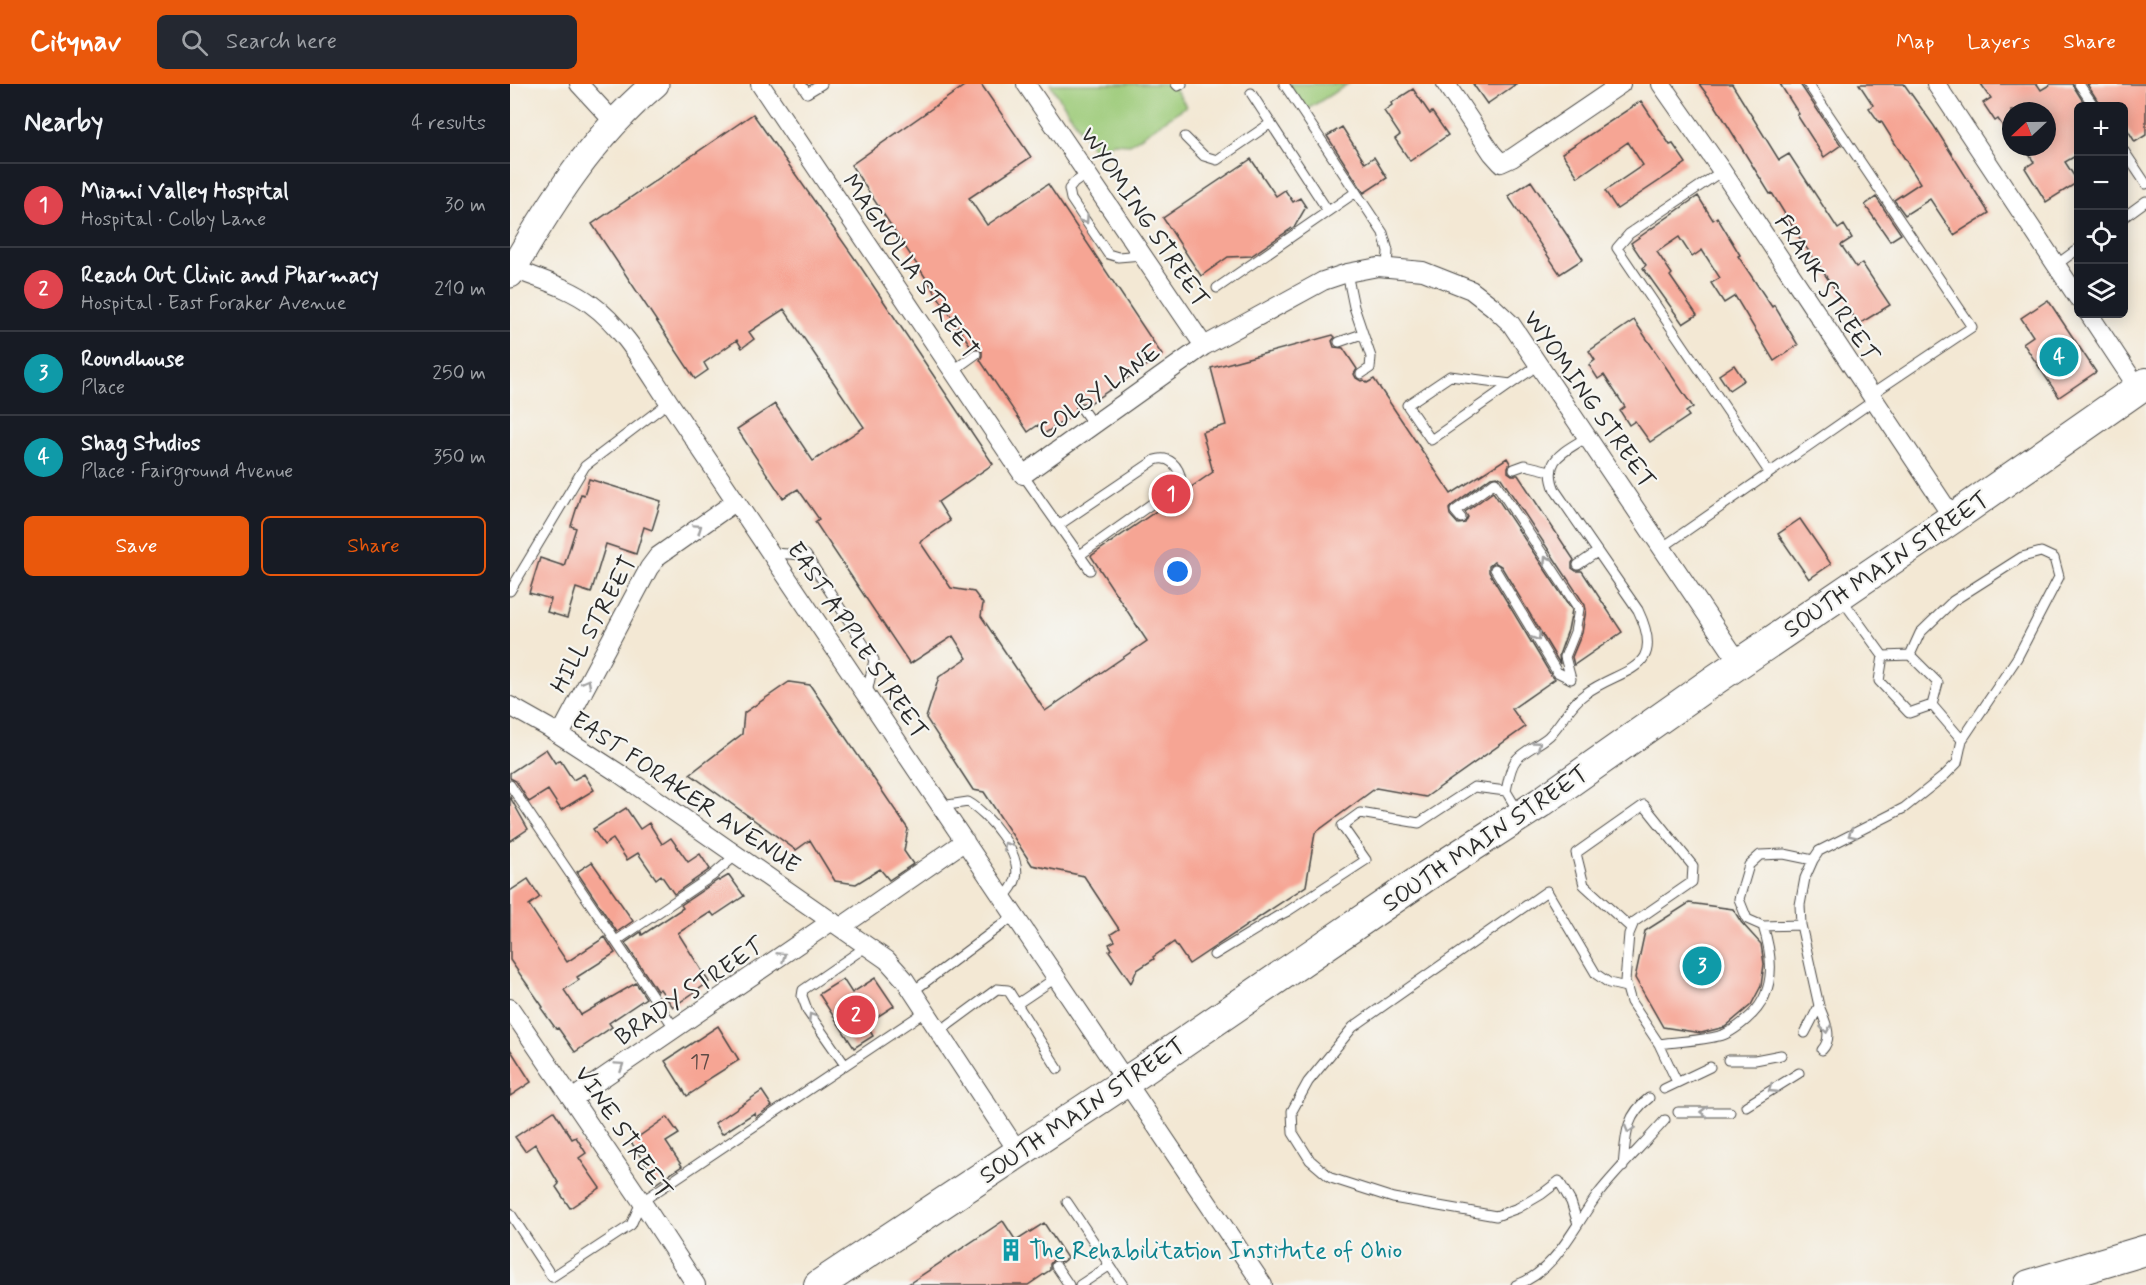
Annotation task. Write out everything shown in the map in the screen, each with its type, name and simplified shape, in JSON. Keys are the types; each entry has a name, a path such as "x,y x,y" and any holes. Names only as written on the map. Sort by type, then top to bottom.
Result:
{"main road":[{"name":"SOUTH MAIN STREET","path":"819,1285 1125,1082 1425,877 1521,816 2142,386"},
{"path":"2029,1285 2146,1250"}],"street":[{"path":"579,84 614,122"},
{"path":"511,270 548,208 573,172 614,122 656,84"},
{"name":"MAGNOLIA STREET","path":"760,84 816,171 954,370 1023,475"},
{"name":"WYOMING STREET","path":"1026,84 1204,346"},
{"path":"1446,84 1501,163 1512,158 1620,84"},
{"name":"FRANK STREET","path":"1661,84 1722,171 1953,518"},
{"path":"1936,84 2074,291"},
{"name":"WYOMING STREET","path":"1340,275 1387,267 1423,271 1471,290 1493,307 1510,324 1740,664"},
{"name":"EAST APPLE STREET","path":"511,270 564,289 591,303 620,331 1113,1059 1125,1082 1263,1285"},
{"name":"COLBY LANE","path":"1023,475 1204,346 1340,275"},
{"path":"2092,318 2142,386"},
{"name":"HILL STREET","path":"560,735 649,568 658,556 735,501"},
{"name":"EAST FORAKER AVENUE","path":"510,706 560,735 886,960 905,980 1019,1153"},
{"name":"BRADY STREET","path":"572,1099 675,1029 965,841"},
{"name":"VINE STREET","path":"510,1008 696,1285"}],"lane":[{"path":"801,84 807,93 822,84"},
{"path":"1176,84 1178,86 1182,84"},
{"path":"1284,84 1383,233 1388,251 1387,267"},
{"path":"1663,548 1972,327 1808,84"},
{"path":"2079,84 2091,102"},
{"path":"1251,93 1328,211"},
{"path":"1185,137 1204,156 1217,160 1271,123"},
{"path":"2127,156 2146,184"},
{"path":"1722,171 1629,234 1617,248 1769,472"},
{"path":"1087,174 1069,189 1071,199 1108,254 1118,257 1142,255"},
{"path":"1217,288 1356,192"},
{"path":"2128,214 2146,201"},
{"path":"2056,265 2074,252"},
{"path":"1340,275 1371,363 1370,368 1361,374"},
{"path":"1338,342 1362,334"},
{"path":"954,370 976,354"},
{"path":"1511,384 1449,376 1407,405 1431,440 1511,384 1538,365"},
{"path":"510,591 585,466 669,402"},
{"path":"1082,409 1094,426"},
{"path":"1521,816 1506,791 1515,761 1549,736 1584,694 1632,670 1642,660 1647,647 1647,630 1638,610 1551,481 1550,471 1557,457 1587,437"},
{"path":"1059,525 1155,459 1163,457 1169,459 1180,472 1181,480 1178,485 1080,555"},
{"path":"1514,468 1525,465 1550,471"},
{"path":"1023,475 1090,570"},
{"path":"1461,518 1455,511 1495,482 1579,609 1575,632 1565,657 1571,679"},
{"path":"1578,565 1597,552"},
{"path":"1822,1050 1826,1045 1828,1030 1819,1006 1800,905 1805,878 1813,860 1819,850 1904,808 1944,777 1957,763 1962,740 2017,658 2059,577 2054,558 2041,552 2022,557 1953,601 1920,633 1910,655"},
{"path":"770,553 806,555 874,660 866,695"},
{"path":"1495,569 1557,672 1571,679 1584,694"},
{"path":"1840,596 1883,656 1879,681 1909,713 1932,705"},
{"path":"1883,656 1910,655 1938,683 1932,705"},
{"path":"1932,705 1962,740"},
{"path":"510,785 675,1029"},
{"path":"1214,956 1366,860 1342,826 1360,813 1419,823 1474,787 1506,791"},
{"path":"941,806 968,802 985,814 1003,838 1013,854 1016,877 1012,887 1003,898"},
{"path":"1631,928 1584,885 1576,853 1644,805 1693,866 1692,882 1634,922 1629,934 1626,969 1626,987 1630,1002 1659,1044 1677,1082"},
{"path":"1802,925 1763,926 1746,919 1739,899 1749,865 1760,855 1784,854 1813,860"},
{"path":"616,941 712,876 736,855"},
{"path":"1578,1224 1571,1202 1559,1181 1518,1208 1496,1216 1393,1198 1331,1178 1310,1160 1293,1133 1292,1111 1308,1082 1353,1027 1547,891 1596,974 1609,983 1626,987"},
{"path":"912,992 1015,915"},
{"path":"1659,1044 1721,1036 1738,1027 1753,1014 1765,1000 1771,968 1770,948 1763,926"},
{"path":"845,1065 808,1012 802,996 803,990 867,946"},
{"path":"1017,1004 1057,977"},
{"path":"940,1031 997,989 1008,990 1058,1069"},
{"path":"1805,1033 1819,1006"},
{"path":"510,1213 552,1277 631,1225 641,1202 926,1011"},
{"path":"1728,1060 1755,1060 1781,1054"},
{"path":"1664,1089 1710,1067"},
{"path":"1746,1106 1799,1073"},
{"path":"1623,1167 1627,1130 1637,1107 1649,1098"},
{"path":"1678,1112 1730,1112"},
{"path":"1516,1285 1527,1282 1551,1262 1600,1192 1665,1120"},
{"path":"1067,1202 1123,1285"},
{"path":"1056,1266 1070,1285"},
{"path":"1080,1285 1109,1266"}],"green space":[{"path":"1050,84 1172,84 1186,106 1130,144 1113,143 1096,153"},
{"path":"1288,84 1348,84 1306,110"}],"building":[{"path":"967,84 981,84 1031,157 969,198 987,225 1048,184 1162,355 1087,405 1079,403 1076,413 1044,434 1038,425 1028,432 980,360 982,351 972,348 851,165"},
{"path":"1473,84 1516,84 1487,104"},
{"path":"1699,84 1732,84 1779,160 1789,154 1838,229 1844,225 1852,238 1841,245 1856,267 1862,263 1890,305 1859,324 1801,240 1772,193 1770,194 1715,105"},
{"path":"1780,84 1800,84 1841,145 1824,157"},
{"path":"1859,84 1904,84 1934,126 1989,213 1954,235 1930,199 1905,215 1894,200 1920,183 1881,121 1879,122 1869,108 1873,105"},
{"path":"1981,84 2037,84 2041,90 2051,84 2072,84 2083,102 2074,102 2074,157 2065,162 2074,176 2074,184 2046,202 2025,168 2034,162 2030,156 2056,156 2056,102 2002,102 2002,125 1998,119 1995,121 1983,103 1991,98"},
{"path":"2087,84 2146,84 2146,135 2135,142 2128,131 2128,102 2098,102"},
{"path":"1413,89 1448,135 1410,161 1395,139 1400,135 1384,111 1392,105 1391,103"},
{"path":"1641,101 1670,145 1673,144 1686,163 1617,209 1605,191 1643,165 1628,142 1578,177 1562,153"},
{"path":"753,114 860,266 993,464 938,502 950,521 920,542 951,588 974,592 983,604 981,616 1045,711 1147,641 1091,556 1213,472 1202,432 1226,425 1211,368 1333,335 1335,337 1332,341 1334,347 1343,348 1357,369 1354,374 1356,378 1367,383 1374,379 1451,494 1507,458 1510,463 1508,472 1518,475 1574,560 1572,568 1582,571 1622,632 1574,665 1572,657 1582,633 1585,605 1501,478 1491,477 1451,506 1450,515 1458,524 1465,523 1468,517 1465,512 1493,492 1572,610 1559,655 1560,664 1501,566 1494,562 1489,566 1489,572 1555,679 1512,709 1525,727 1426,797 1376,788 1315,833 1306,886 1189,964 1174,942 1137,970 1131,983 1109,951 1112,949 1109,944 1115,941 1111,934 1119,929 1084,876 1032,865 984,792 973,790 926,718 939,677 967,658 953,636 910,664 815,522 819,519 798,489 783,498 737,429 775,404 813,461 864,427 784,309 749,332 754,339 742,348 737,340 704,363 708,370 695,379 592,224"},
{"path":"1342,127 1365,163 1374,157 1387,178 1364,193 1327,136"},
{"path":"1251,159 1276,196 1285,190 1293,202 1300,198 1306,207 1295,226 1251,256 1228,257 1201,276 1163,218"},
{"path":"1531,181 1583,259 1560,274 1508,196"},
{"path":"1698,196 1713,220 1717,217 1740,255 1738,256 1772,307 1774,305 1798,345 1774,361 1735,296 1724,303 1711,283 1720,278 1702,250 1692,257 1679,237 1657,252 1672,274 1670,276 1697,315 1683,324 1643,268 1646,265 1631,243"},
{"path":"1876,197 1901,234 1890,241 1865,205"},
{"path":"2048,300 2096,372 2059,397 2023,343 2033,336 2021,318"},
{"path":"1634,320 1693,407 1686,412 1689,416 1650,442 1635,421 1629,425 1620,411 1625,407 1604,375 1598,379 1589,365 1595,360 1589,351"},
{"path":"1734,365 1744,380 1729,390 1719,375"},
{"path":"589,479 661,501 652,530 644,527 636,554 606,544 591,593 576,588 567,618 547,612 551,599 529,593 540,558 564,566 576,528 571,526 581,494 584,495"},
{"path":"1800,519 1831,564 1809,579 1778,534"},
{"path":"789,682 810,685 908,829 904,851 913,864 889,880 880,869 856,884 835,881 810,840 796,850 690,774 742,734 744,713"},
{"path":"546,749 555,763 560,760 573,780 584,774 594,790 561,810 548,790 529,802 516,781 510,778 510,773"},
{"path":"510,797 528,829 510,841"},
{"path":"626,808 640,829 649,823 662,844 671,838 688,862 700,854 710,869 674,894 661,875 656,879 638,853 627,860 613,839 604,845 593,829"},
{"path":"592,862 633,921 617,932 577,872"},
{"path":"729,875 744,896 714,916 711,912 678,933 709,982 673,1007 660,989 657,991 625,943 641,932 642,935 683,908 681,905"},
{"path":"528,879 540,897 529,905 567,962 605,937 615,953 577,977 579,980 564,990 581,1015 636,983 646,998 609,1023 612,1027 575,1052 541,1008 543,1007 510,960 510,891"},
{"path":"1689,903 1733,909 1741,922 1761,944 1764,964 1761,986 1751,1005 1725,1027 1701,1033 1663,1027 1635,978 1645,931"},
{"path":"875,978 894,1006 866,1024 873,1036 854,1048 819,994 843,979 852,993"},
{"path":"718,1026 739,1060 704,1082 705,1084 687,1096 665,1061"},
{"path":"510,1049 531,1082 510,1096"},
{"path":"762,1091 772,1106 756,1117 754,1113 722,1134 715,1123"},
{"path":"554,1111 572,1139 576,1137 586,1153 579,1158 600,1188 570,1208 556,1187 559,1184 535,1144 525,1151 515,1137"},
{"path":"667,1117 679,1134 666,1142 682,1166 655,1184 648,1173 650,1171 631,1142"},
{"name":"The Rehabilitation Institute of Ohio","path":"1003,1221 1016,1241 1044,1223 1067,1258 1062,1262 1053,1260 1050,1270 1028,1285 907,1285"}],"place":[{"name":"Shag Studios","path":"2059,357"},
{"name":"Miami Valley Hospital","path":"1171,494"},
{"name":"Roundhouse","path":"1702,966"},
{"name":"Reach Out Clinic and Pharmacy","path":"856,1015"},
{"name":"The Rehabilitation Institute of Ohio","path":"1011,1250"}]}
